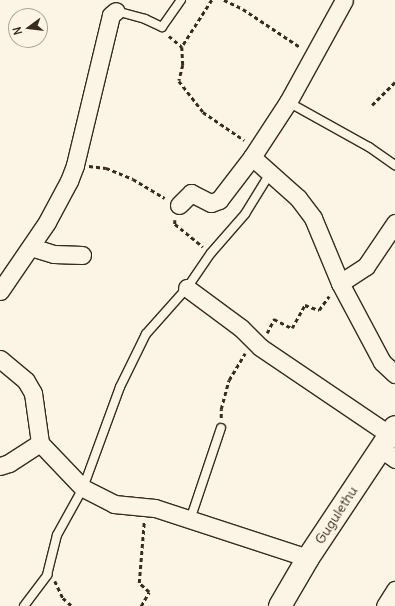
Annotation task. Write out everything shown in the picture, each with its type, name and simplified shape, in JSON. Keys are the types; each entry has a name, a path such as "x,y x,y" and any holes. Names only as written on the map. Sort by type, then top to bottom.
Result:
{"street":[{"path":"179,205 191,192 210,203 218,202 288,102 344,0"},
{"path":"0,291 31,246 65,188 75,165 112,15 116,11"},
{"path":"254,152 270,174 298,198 313,218 340,283 382,362 395,374"},
{"path":"340,283 366,266 395,223"},
{"path":"31,246 54,254 82,255"},
{"path":"186,288 242,328 256,344 390,442"},
{"path":"0,358 26,382 33,393 40,443 83,488 114,504 146,507 308,558"},
{"name":"Gugulethu","path":"280,606 308,558 390,442"},
{"path":"0,466 9,463 40,443"},
{"path":"385,606 395,590"}],"lane":[{"path":"116,11 145,19 162,28 181,0"},
{"path":"288,102 369,147 395,165"},
{"path":"24,606 47,575 57,535 83,488 133,358 146,334 186,288 211,253 245,214 270,174"},
{"path":"190,520 221,428"}],"path":[{"path":"212,0 182,47 183,65 179,81 203,112 254,152"},
{"path":"224,0 243,9 314,57"},
{"path":"162,28 182,47"},
{"path":"372,105 395,82"},
{"path":"75,165 106,168 133,179 179,205 174,224 211,253"},
{"path":"221,428 220,409 229,380 274,319 292,328 305,305 319,310 340,283"},
{"path":"141,606 149,592 139,583 146,507"},
{"path":"47,575 55,581 63,598 72,603 72,606"}]}
